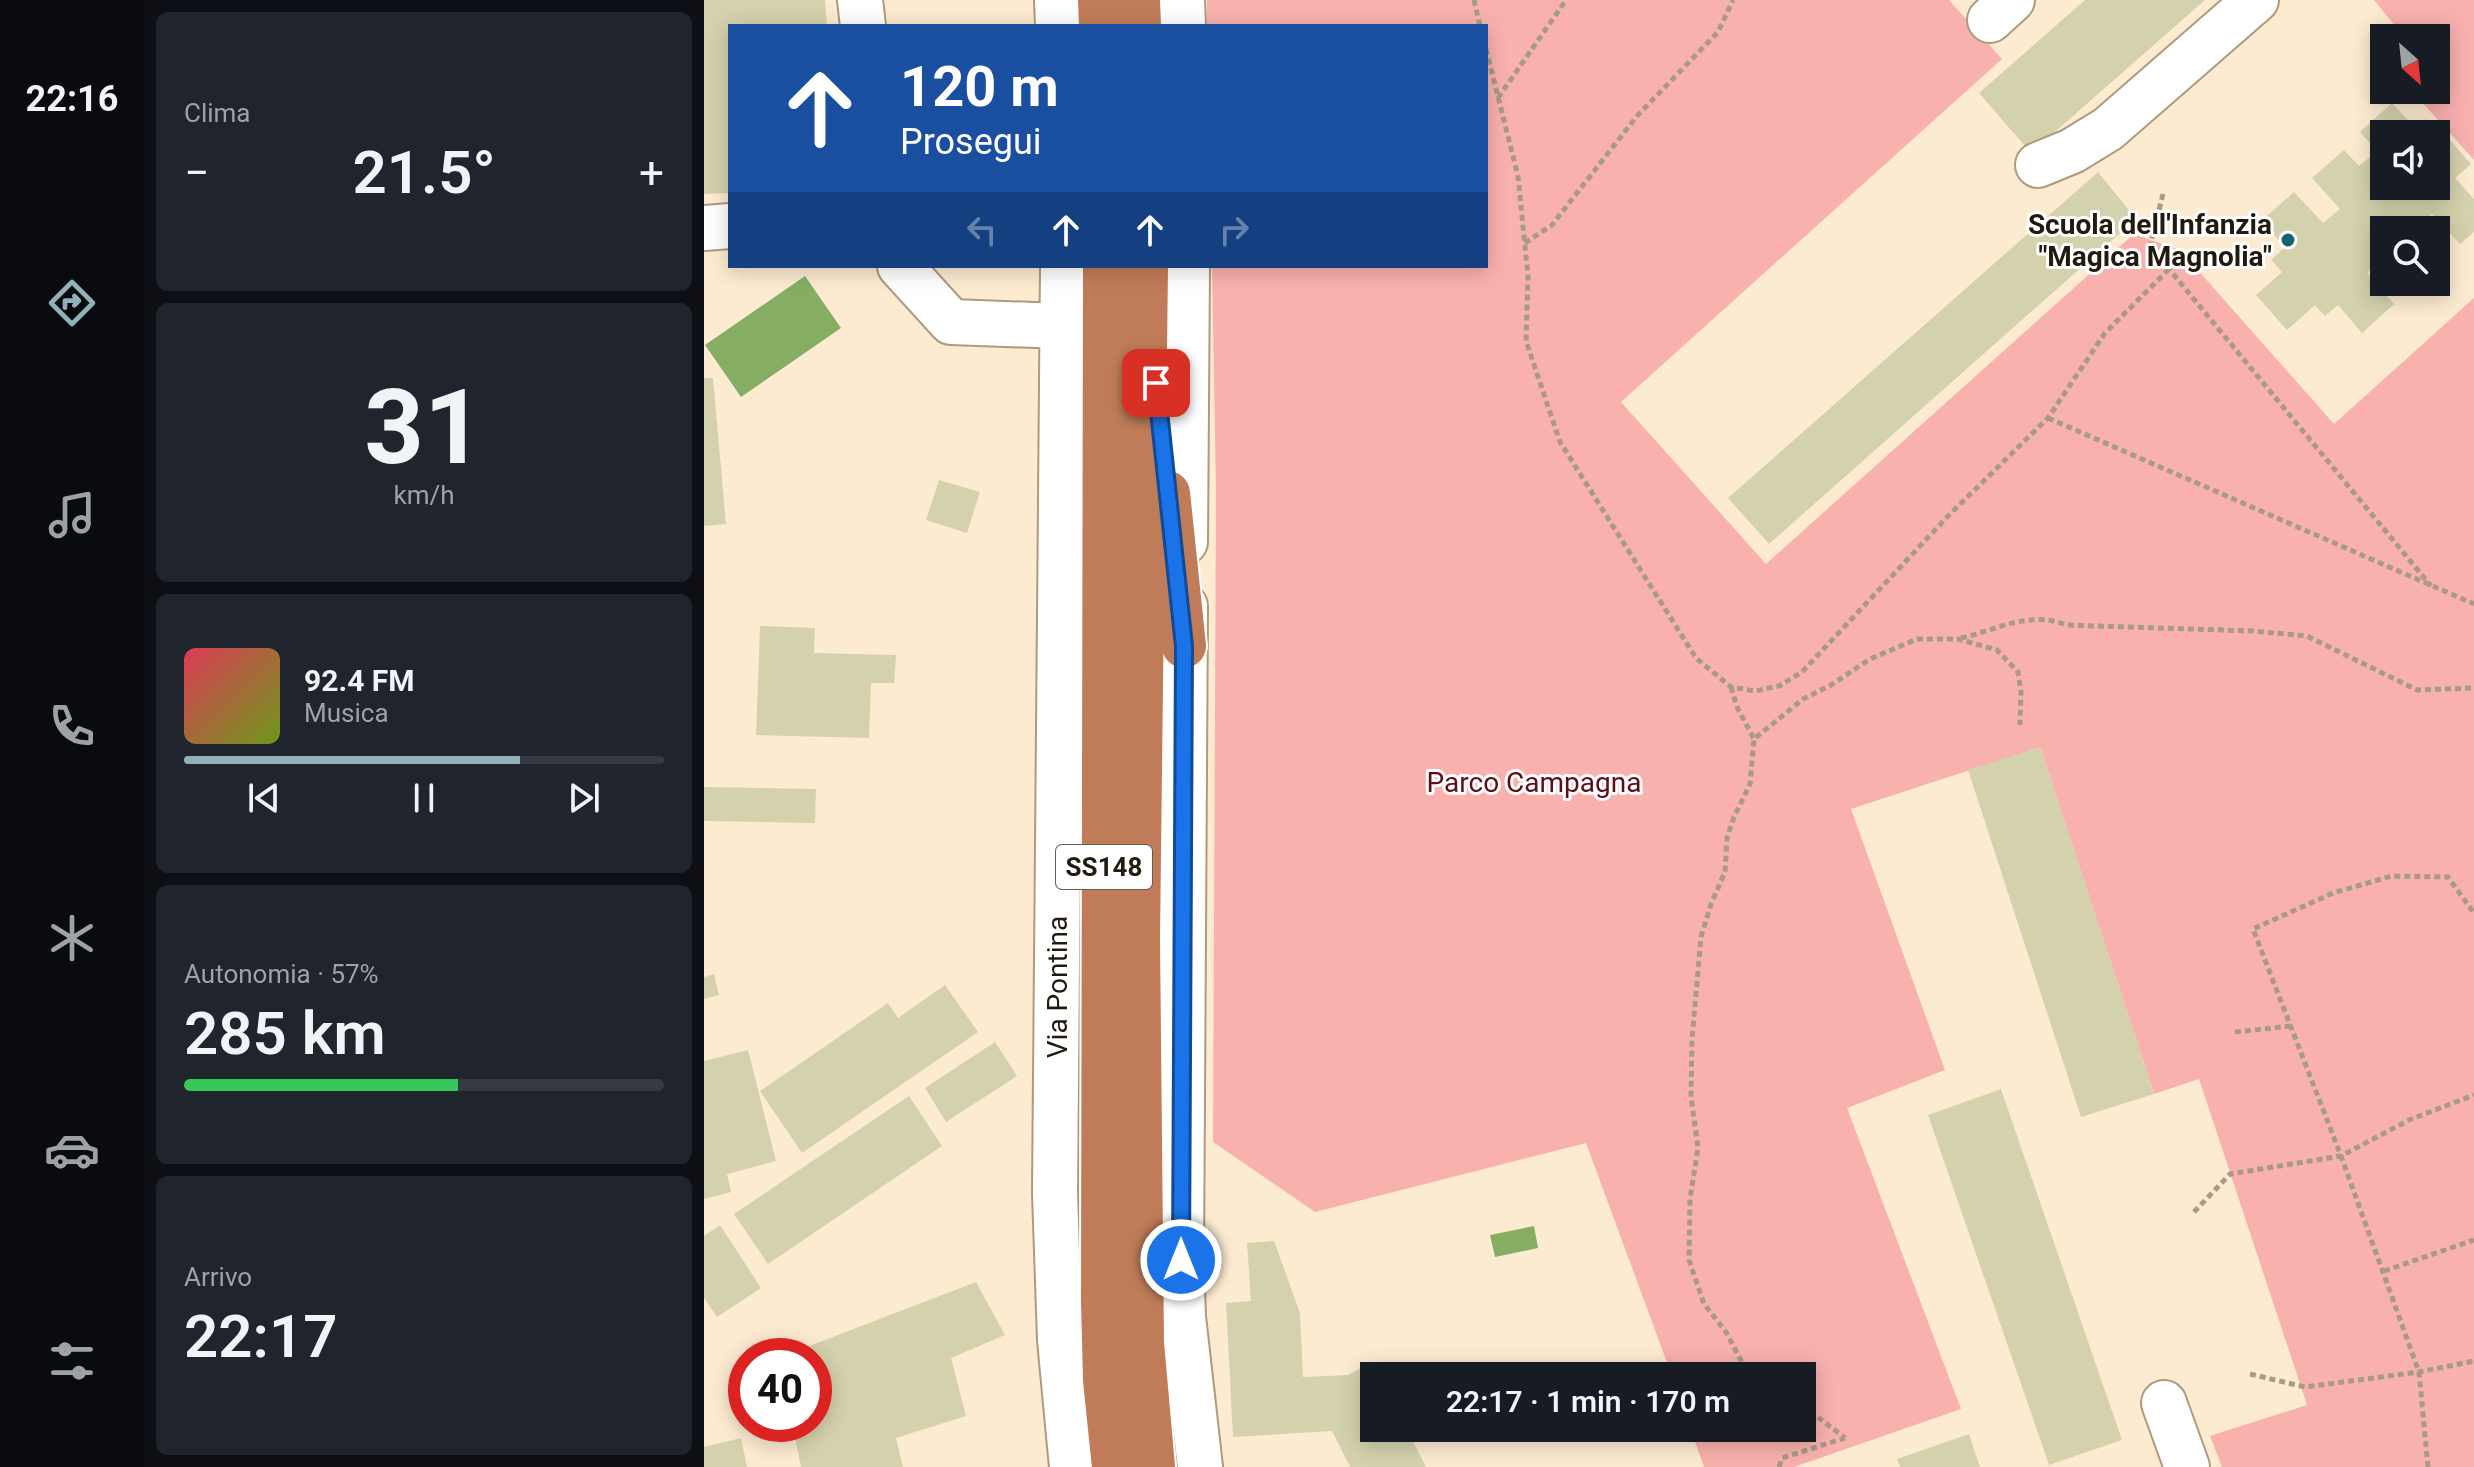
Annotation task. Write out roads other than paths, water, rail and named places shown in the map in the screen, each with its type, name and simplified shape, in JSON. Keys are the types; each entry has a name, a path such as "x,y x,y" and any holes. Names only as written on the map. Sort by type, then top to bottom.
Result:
{"highway":[{"path":"1100,0 1101,24"},
{"path":"1138,0 1139,24"},
{"name":"Via Pontina","path":"1105,268 1103,1300 1105,1380 1114,1467"},
{"path":"1146,280 1184,646"},
{"name":"SS148","path":"1146,280 1138,938 1142,1343 1153,1467"}],"street":[{"path":"860,0 863,24"},
{"path":"1057,0 1058,24"},
{"path":"1182,0 1183,24"},
{"path":"2038,165 2072,151 2108,129 2256,0"},
{"path":"704,228 728,226"},
{"path":"902,268 951,322 1062,326"},
{"name":"Via Pontina","path":"1063,268 1055,1193 1060,1340 1072,1467"},
{"path":"1187,268 1181,1260 1186,1349 1200,1467"},
{"path":"2164,1403 2187,1467"}],"place":[{"name":"Scuola dell'Infanzia \"Magica Magnolia\"","path":"2288,240"}],"park label":[{"name":"Parco Campagna","path":"1534,782"}]}
